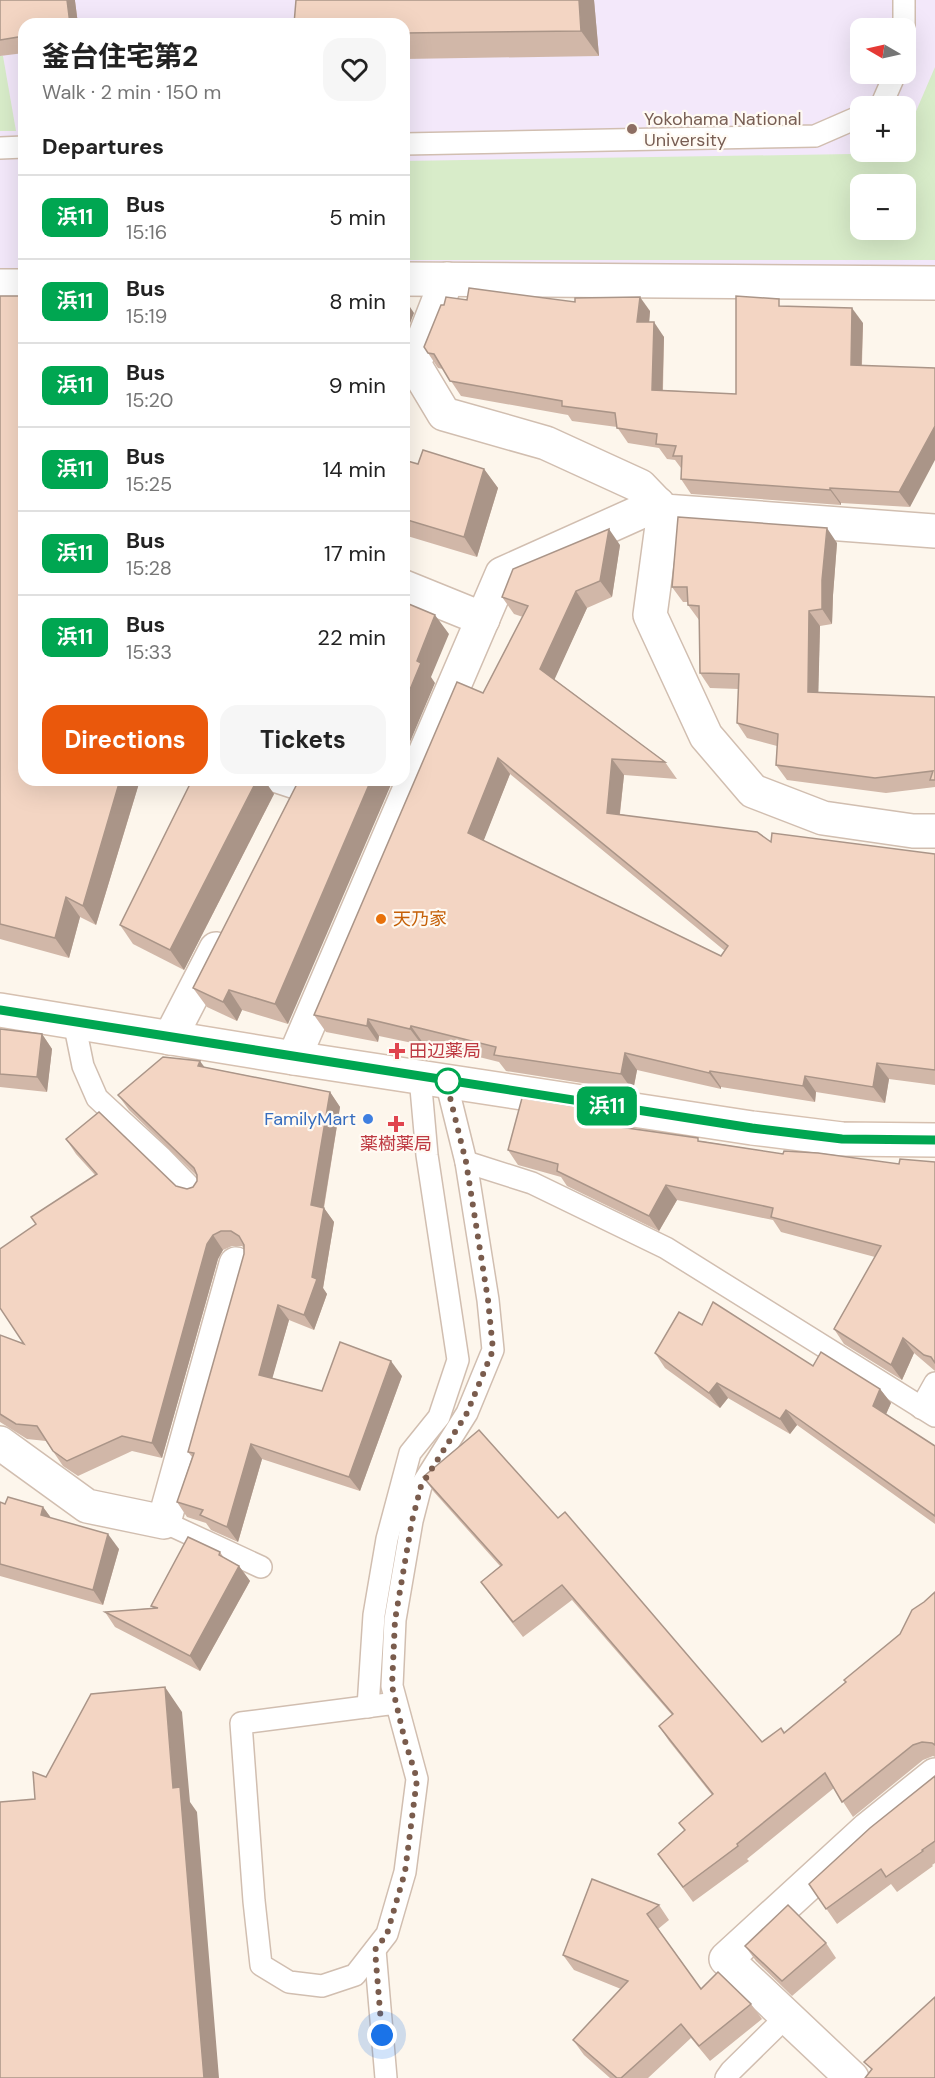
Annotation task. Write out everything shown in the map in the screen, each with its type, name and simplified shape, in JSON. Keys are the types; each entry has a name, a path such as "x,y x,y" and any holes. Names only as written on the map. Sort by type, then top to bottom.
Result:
{"street":[{"path":"410,279 935,283"},
{"path":"447,279 414,364 444,414 546,443 640,486 661,507"},
{"path":"0,286 18,286"},
{"path":"661,507 650,615 706,736 753,791 823,818 913,831 935,831"},
{"path":"294,1058 502,574 661,507 935,531"},
{"path":"410,589 483,619"},
{"path":"282,820 289,786"},
{"path":"170,1038 229,924"},
{"path":"0,1010 294,1058 752,1128 830,1138 935,1140"},
{"path":"0,1443 87,1506 164,1522 236,1264"},
{"path":"852,2078 726,1959 868,1829 935,1775"}],"lane":[{"path":"904,0 904,18"},
{"path":"410,144 814,136 850,121"},
{"path":"0,148 18,147"},
{"path":"74,1022 83,1066 97,1098 195,1192"},
{"path":"396,1703 241,1723 261,1965 289,1982 322,1986 355,1975 387,1934 405,1872 417,1779 392,1686 395,1620 412,1521 421,1486 467,1413 493,1350 488,1300 466,1162 433,1079"},
{"path":"368,1707 374,1615 387,1539 410,1453 439,1417 458,1360 427,1155 433,1079"},
{"path":"466,1162 532,1183 666,1248 928,1412 935,1383"},
{"path":"164,1522 261,1568"},
{"path":"375,1950 386,2078"},
{"path":"726,2078 787,2016"}],"shaded area":[{"name":"Yokohama National University","path":"0,0 935,0 935,267 410,268 410,18 18,18 18,268 0,268"}],"green space":[{"path":"0,56 3,56 16,131 0,131"},
{"path":"935,67 935,260 410,260 410,161 850,154 850,162 916,162 916,111"}],"building":[{"path":"0,0 67,0 69,18 18,18 18,37 0,40"},
{"path":"296,0 579,0 581,31 410,33 410,18 294,18"},
{"path":"469,288 575,302 575,298 640,297 637,322 654,322 652,390 736,394 736,296 779,299 779,306 852,308 851,365 935,368 935,426 899,492 830,488 830,490 681,479 682,456 673,456 676,446 656,444 657,434 617,428 615,413 562,406 562,401 450,381 434,354 428,353 424,347 446,297 467,300"},
{"path":"0,296 18,296 18,786 118,786 83,906 66,897 55,938 0,924"},
{"path":"423,450 484,469 464,537 410,521 410,462 418,464"},
{"path":"678,517 827,528 822,609 809,611 808,692 935,697 935,780 930,780 933,771 875,778 776,765 778,734 737,723 739,674 700,673 699,606 688,605 687,587 672,587"},
{"path":"609,529 600,581 576,591 540,669 665,762 612,759 607,813 757,832 771,842 772,833 935,854 935,1070 877,1063 873,1087 805,1076 803,1086 710,1071 709,1073 625,1053 621,1074 494,1055 496,1047 411,1026 410,1029 368,1019 367,1026 314,1015 457,682 483,693 528,606 502,597 513,569","holes":["498,758 728,946 721,956 468,833"]},
{"path":"410,605 435,615 417,661 421,663 410,690"},
{"path":"189,786 254,786 170,950 120,925"},
{"path":"296,786 368,786 275,1004 229,990 223,1002 193,988"},
{"path":"0,1029 42,1034 37,1077 0,1074"},
{"path":"163,1057 200,1061 198,1066 330,1092 311,1205 324,1208 312,1277 317,1279 304,1315 278,1305 259,1375 322,1391 340,1342 391,1361 349,1477 251,1444 227,1527 200,1515 203,1510 177,1502 194,1453 188,1452 244,1254 244,1245 239,1236 231,1231 221,1231 213,1235 207,1244 152,1443 122,1436 67,1461 53,1451 37,1426 16,1424 0,1414 0,1335 24,1344 0,1308 0,1249 36,1224 31,1217 97,1174 66,1139 99,1112 176,1186 187,1189 193,1187 197,1181 194,1168 118,1095"},
{"path":"522,1098 615,1113 613,1126 698,1138 698,1141 783,1154 784,1151 818,1153 899,1164 900,1159 935,1162 935,1363 931,1357 924,1355 903,1338 891,1365 834,1329 881,1246 771,1217 773,1208 666,1185 649,1216 557,1171 558,1164 508,1150"},
{"path":"713,1302 813,1366 821,1352 880,1389 873,1406 935,1446 935,1516 786,1410 780,1419 717,1383 709,1393 655,1353 679,1312 702,1325"},
{"path":"479,1430 558,1518 565,1512 762,1742 781,1728 784,1733 846,1682 844,1680 900,1634 912,1610 935,1592 935,1745 922,1742 913,1745 842,1802 825,1773 737,1844 738,1846 683,1887 658,1854 685,1830 679,1823 713,1794 659,1726 673,1714 562,1585 513,1622 481,1582 502,1565 423,1477"},
{"path":"8,1497 43,1507 41,1515 108,1534 93,1590 0,1564 0,1502 5,1504"},
{"path":"188,1537 220,1552 219,1555 239,1566 190,1656 105,1612 158,1608 151,1606"},
{"path":"165,1687 173,1788 180,1787 204,2078 0,2078 0,1802 35,1799 33,1772 46,1777 91,1694"},
{"path":"935,1776 935,1841 886,1877 881,1869 826,1909 809,1884 870,1828"},
{"path":"592,1879 659,1905 647,1914 701,1989 718,1972 751,2004 699,2046 681,2024 621,2078 617,2078 573,2040 628,1981 563,1955"},
{"path":"788,1905 826,1943 782,1981 745,1946"},
{"path":"935,1997 935,2078 865,2078 872,2069 864,2062"}],"bus line":[{"name":"浜11","path":"0,1010 752,1128 842,1139 935,1140"}],"place":[{"name":"Yokohama National University","path":"632,129"},
{"name":"天乃家","path":"381,919"},
{"name":"田辺薬局","path":"397,1051"},
{"name":"FamilyMart","path":"368,1119"},
{"name":"薬樹薬局","path":"396,1124"}],"route":[{"path":"382,2035 375,1950 387,1934 405,1872 417,1779 392,1686 395,1620 412,1521 421,1486 467,1413 493,1350 488,1300 466,1162 446,1081 448,1081"}]}
